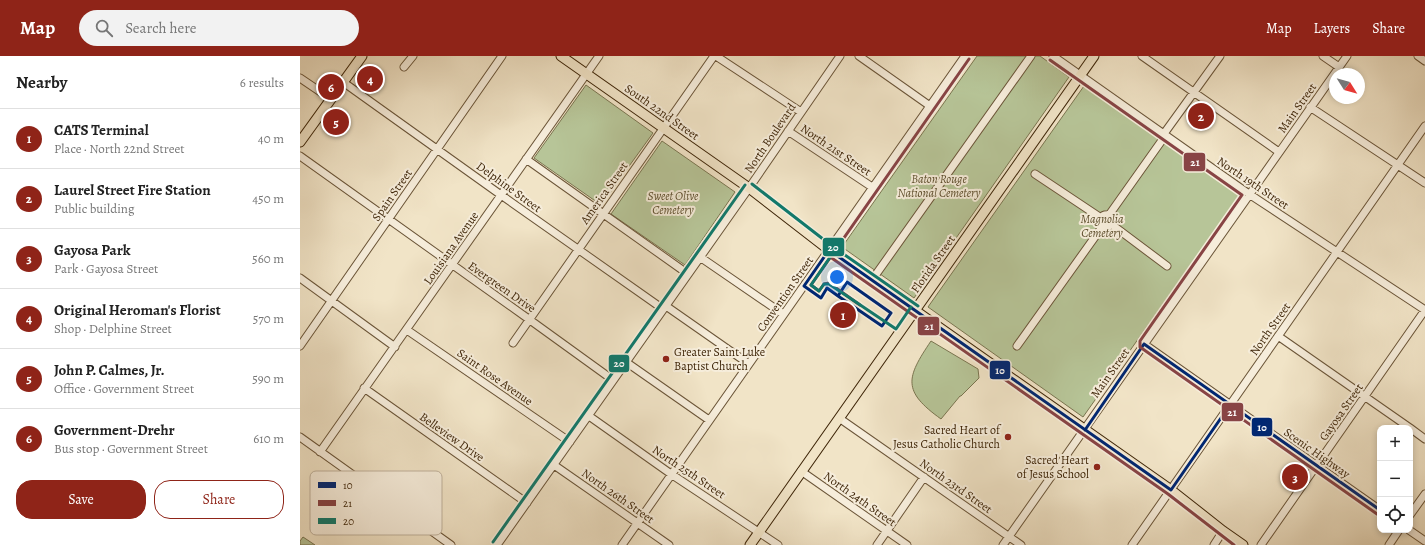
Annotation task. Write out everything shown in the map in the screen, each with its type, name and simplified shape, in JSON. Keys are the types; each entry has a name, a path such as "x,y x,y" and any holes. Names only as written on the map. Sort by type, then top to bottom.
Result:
{"main road":[{"path":"300,142 362,56"},
{"name":"South 22nd Street","path":"561,56 749,188 829,250 1171,490 1243,545"},
{"name":"Florida Street","path":"750,545 1094,56"}],"street":[{"path":"404,67 413,56"},
{"name":"Spain Street","path":"300,346 502,56"},
{"name":"Louisiana Avenue","path":"320,452 599,56"},
{"path":"715,56 801,112"},
{"name":"America Street","path":"513,343 663,127 715,56"},
{"name":"North Boulevard","path":"498,543 589,416 840,56"},
{"path":"859,56 930,106"},
{"name":"Convention Street","path":"622,545 965,56"},
{"path":"872,280 1031,56"},
{"name":"North 19th Street","path":"1053,56 1249,194 1425,310"},
{"path":"1142,56 1279,152"},
{"path":"1101,218 1109,215 1220,56"},
{"path":"1323,56 1339,67"},
{"name":"Main Street","path":"1003,545 1347,56"},
{"path":"1418,56 1425,61"},
{"path":"300,78 331,99"},
{"name":"Delphine Street","path":"343,82 501,196 664,308"},
{"path":"1310,108 1425,183"},
{"name":"North Street","path":"1132,545 1425,126"},
{"name":"North 21st Street","path":"788,131 872,188"},
{"name":"Evergreen Drive","path":"300,156 613,380"},
{"path":"526,160 604,213 688,274"},
{"path":"1035,174 1101,218"},
{"path":"1102,227 1108,227 1112,221 1109,215"},
{"path":"1101,218 1100,221 1102,227"},
{"path":"1110,224 1167,266"},
{"path":"1017,346 1102,227"},
{"path":"700,257 783,314"},
{"path":"300,278 395,347"},
{"path":"664,308 749,364"},
{"name":"Gayosa Street","path":"1261,545 1425,310"},
{"name":"Saint Rose Avenue","path":"407,330 570,442"},
{"path":"1278,336 1406,425"},
{"name":"Scenic Highway","path":"1144,344 1377,508"},
{"path":"626,362 709,420"},
{"name":"Belleview Drive","path":"364,388 527,503"},
{"name":"North 25th Street","path":"589,416 671,474 778,545"},
{"name":"North 23rd Street","path":"839,418 1021,545"},
{"path":"1413,430 1425,439"},
{"path":"300,437 347,471"},
{"name":"North 26th Street","path":"554,465 669,545"},
{"name":"North 24th Street","path":"802,471 907,545"},
{"path":"877,545 924,477"},
{"path":"1413,511 1425,494"},
{"path":"1214,545 1223,531"},
{"path":"1389,545 1397,533"},
{"path":"1413,533 1425,541"},
{"path":"437,535 451,545"},
{"path":"498,543 506,545"}],"green space":[{"name":"Baton Rouge National Cemetery","path":"977,56 1040,56 1069,77 914,298 842,247"},
{"name":"Sweet Olive Cemetery","path":"586,85 653,133 601,205 534,158"},
{"name":"Magnolia Cemetery","path":"1084,86 1240,195 1083,417 928,307"},
{"name":"Sweet Olive Cemetery","path":"662,141 735,192 685,265 611,214"},
{"path":"931,341 978,369 979,378 960,396 941,419 919,400 914,392 912,383 917,365"},
{"path":"303,537 315,545 300,545 300,541"}],"transit line":[{"name":"21","path":"860,305 829,283 824,284 819,291 811,285 969,59"},
{"name":"21","path":"1050,60 1242,195 1140,341 1140,347 1377,514"},
{"name":"20","path":"752,184 832,246 918,306"},
{"name":"20","path":"493,542 745,185"},
{"name":"10","path":"829,250 1171,490"},
{"name":"10","path":"829,250 804,286 821,298 827,288 838,296"},
{"name":"20","path":"833,253 811,285 819,291 824,284 829,284 896,329 911,307"},
{"name":"21","path":"826,254 1168,494 1234,545"},
{"name":"10","path":"847,282 891,313 882,326 838,296 847,282"},
{"name":"10","path":"1144,344 1377,508"},
{"name":"10","path":"1085,430 1144,344"},
{"name":"10","path":"1171,490 1230,405"}],"place":[{"name":"Original Heroman's Florist","path":"370,79"},
{"name":"Government-Drehr","path":"331,87"},
{"name":"Laurel Street Fire Station","path":"1201,116"},
{"name":"John P. Calmes, Jr.","path":"336,122"},
{"name":"CATS Terminal","path":"843,315"},
{"name":"Greater Saint Luke Baptist Church","path":"666,359"},
{"name":"Sacred Heart of Jesus Catholic Church","path":"1008,437"},
{"name":"Sacred Heart of Jesus School","path":"1097,467"},
{"name":"Gayosa Park","path":"1295,477"}]}
